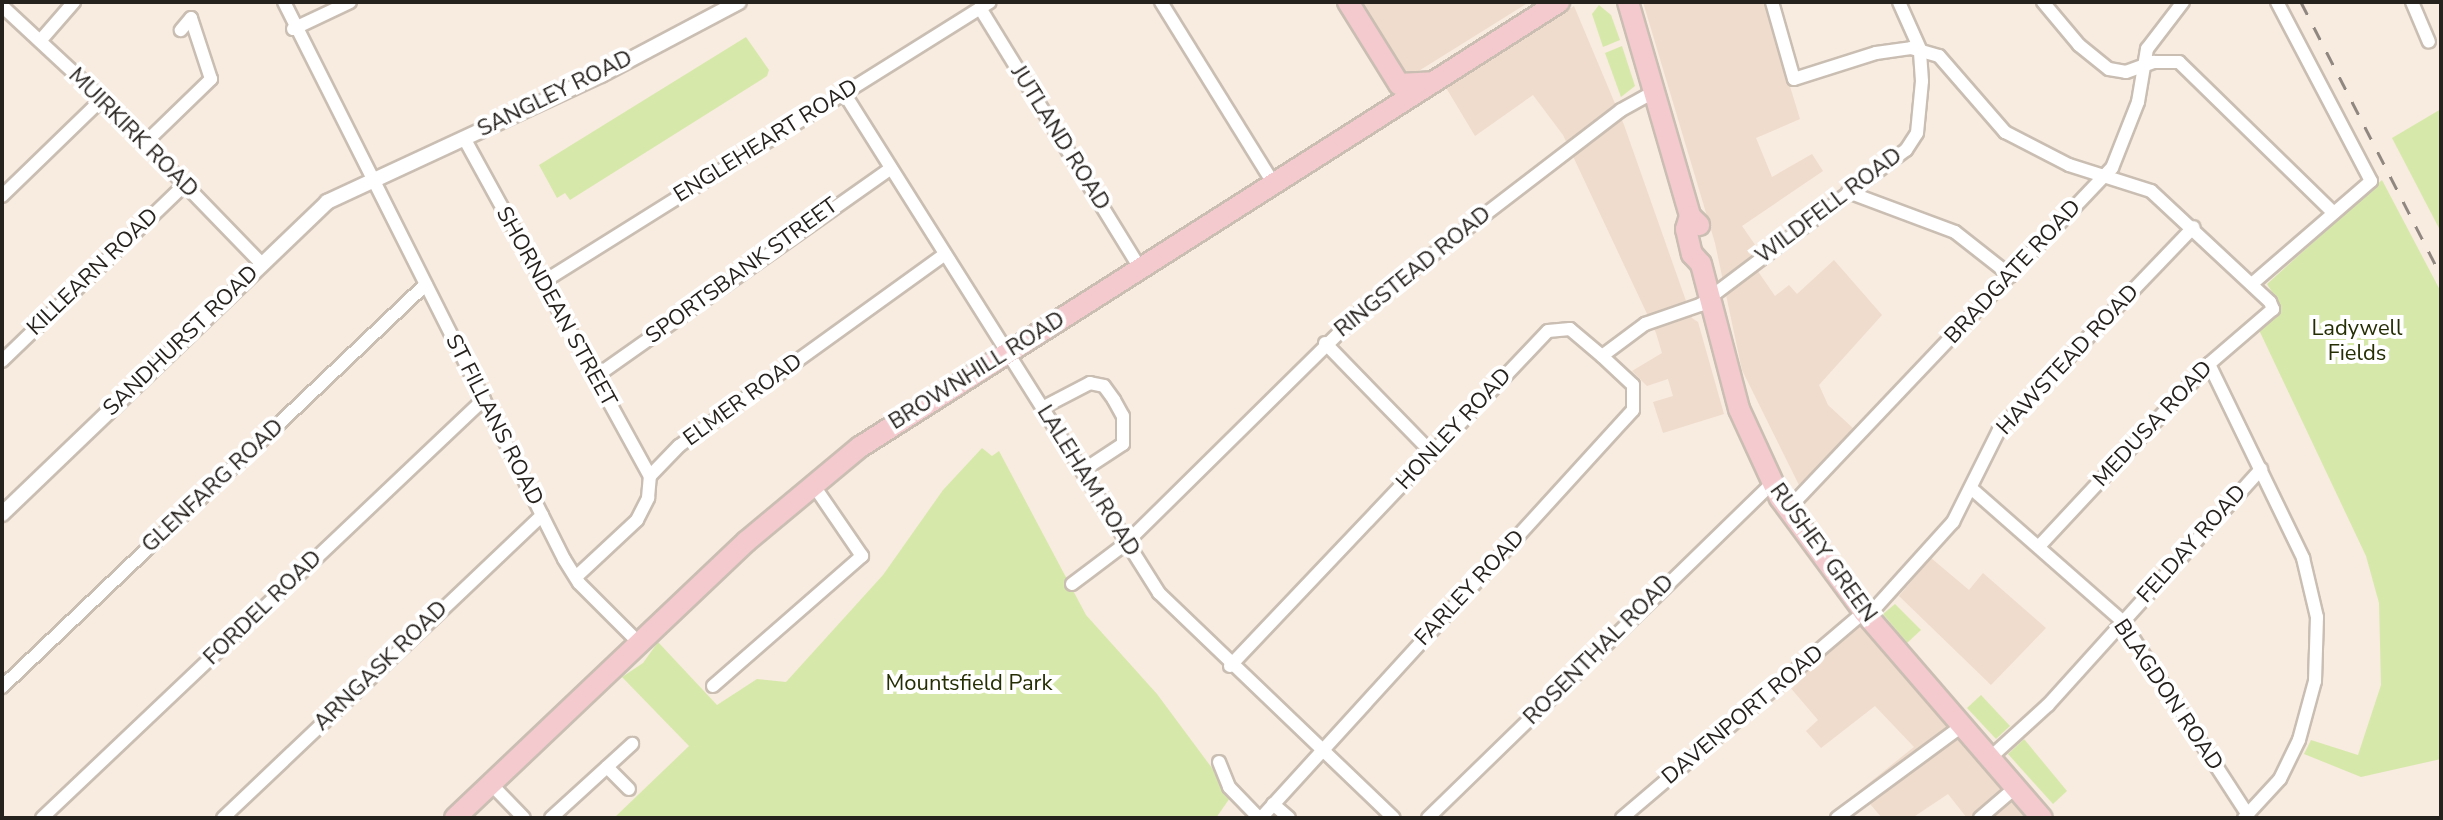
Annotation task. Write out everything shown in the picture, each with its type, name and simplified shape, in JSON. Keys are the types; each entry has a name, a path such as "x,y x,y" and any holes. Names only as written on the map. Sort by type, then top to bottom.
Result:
{"highway":[{"path":"1348,2 1399,84"},
{"name":"BROWNHILL ROAD","path":"455,818 812,483 1007,352 1388,111 1421,94 1433,82 1559,2"},
{"name":"RUSHEY GREEN","path":"1628,2 1690,216 1686,229 1692,254 1701,264 1739,409 1772,484 1787,510 1866,614 1963,725 1998,751 2009,793 2042,818"},
{"path":"1399,84 1433,82"},
{"path":"1388,111 1399,84"}],"street":[{"path":"40,41 74,2"},
{"name":"ST FILLANS ROAD","path":"284,2 293,29 369,181 542,515 577,576 639,643"},
{"path":"293,29 350,2"},
{"name":"SANGLEY ROAD","path":"369,181 464,138 739,2"},
{"path":"1161,2 1274,184"},
{"path":"1771,2 1794,79 1876,53 1920,49 1939,56 2005,132 2069,165 2107,173 2151,191 2253,283 2371,181 2277,2"},
{"path":"1899,2 1920,49"},
{"path":"2043,2 2079,45 2109,69 2126,72 2179,62 2334,213"},
{"path":"2412,2 2429,42"},
{"name":"ENGLEHEART ROAD","path":"543,282 985,5"},
{"name":"JUTLAND ROAD","path":"985,5 1140,268"},
{"name":"BRADGATE ROAD","path":"1787,510 2107,173 2126,140 2153,39 2177,5"},
{"name":"MUIRKIRK ROAD","path":"4,12 102,99 261,263"},
{"path":"145,143 211,79 191,18 181,30"},
{"name":"WILDFELL ROAD","path":"1709,297 1906,150 1917,133 1920,49"},
{"name":"RINGSTEAD ROAD","path":"1072,584 1125,544 1325,343 1367,305 1621,110 1653,92"},
{"name":"LALEHAM ROAD","path":"844,93 1125,544 1170,607 1394,818"},
{"path":"2,196 102,99"},
{"name":"SHORNDEAN STREET","path":"464,138 650,476"},
{"name":"SPORTSBANK STREET","path":"595,377 891,168"},
{"name":"SANDHURST ROAD","path":"2,514 318,209 369,181"},
{"name":"KILLEARN ROAD","path":"2,361 185,184"},
{"path":"1848,192 1955,232 2011,276"},
{"name":"HAWSTEAD ROAD","path":"1866,614 1938,542 1972,489 1984,457 2009,419 2194,227"},
{"name":"ELMER ROAD","path":"577,576 637,520 648,498 650,476 679,446 945,254"},
{"name":"MEDUSA ROAD","path":"2039,546 2209,364 2273,309 2253,283"},
{"name":"GLENFARG ROAD","path":"2,687 425,285"},
{"path":"1602,356 1645,324 1709,297"},
{"name":"HONLEY ROAD","path":"1230,666 1548,331 1570,329 1602,356"},
{"path":"1325,343 1432,453"},
{"name":"FARLEY ROAD","path":"1260,818 1633,410 1633,385 1602,356"},
{"path":"2209,364 2308,572 2317,649 2299,740 2280,779 2246,816"},
{"path":"1042,408 1090,383 1104,386 1114,400 1123,416 1123,444 1082,471"},
{"name":"FORDEL ROAD","path":"42,818 484,399"},
{"name":"FELDAY ROAD","path":"1998,751 2261,469"},
{"path":"713,686 862,556 812,483"},
{"name":"ROSENTHAL ROAD","path":"1428,818 1749,502 1772,484"},
{"name":"BLAGDON ROAD","path":"1972,489 2122,621 2246,816"},
{"name":"ARNGASK ROAD","path":"223,818 542,515"},
{"name":"DAVENPORT ROAD","path":"1622,818 1866,614"},
{"path":"1838,818 1963,725"},
{"path":"551,818 632,744"},
{"path":"1219,762 1229,787 1260,818"},
{"path":"607,767 629,789"},
{"path":"491,784 524,818"},
{"path":"1980,818 2009,793"},
{"path":"1273,804 1289,818"}],"shaded area":[{"path":"1357,2 1529,2 1409,77"},
{"path":"1643,2 1764,2 1800,119 1756,138 1772,177 1812,154 1823,171 1742,226 1767,262 1757,270 1775,296 1789,285 1797,294 1834,260 1882,315 1819,385 1828,405 1855,430 1799,485 1742,370 1715,243"},
{"path":"1574,6 1624,125 1692,318 1698,322 1724,414 1663,433 1653,402 1673,396 1668,379 1647,386 1632,371 1662,353 1656,333 1563,135 1533,95 1475,136 1445,86"},
{"path":"1931,558 1969,590 1983,573 2046,628 1991,685 1899,596"},
{"path":"1860,625 2027,818 1967,818 1948,794 1912,818 1882,818 1859,791 1914,747 1875,706 1821,748 1806,731 1818,720 1789,686"}],"green space":[{"path":"1599,5 1611,15 1620,40 1603,47 1592,14"},
{"path":"746,37 769,70 767,76 570,200 565,193 557,198 539,165"},
{"path":"1622,46 1635,86 1621,97 1605,53"},
{"path":"2441,109 2441,232 2392,138"},
{"name":"Ladywell Fields","path":"2382,180 2441,292 2441,759 2361,777 2304,754 2311,740 2358,755 2381,685 2379,603 2366,556 2259,330 2277,314 2277,300 2267,284"},
{"name":"Mountsfield Park","path":"982,448 992,456 999,451 1086,615 1157,694 1232,795 1216,818 614,818 689,746 622,677 643,663 658,642 717,705 757,679 786,682 883,575 943,490"},
{"path":"1895,604 1921,630 1907,643 1883,614"},
{"path":"1981,695 2010,726 1996,739 1967,708"},
{"path":"2024,739 2067,791 2053,804 2008,754"}],"railway":[{"path":"2301,2 2441,276"}]}
